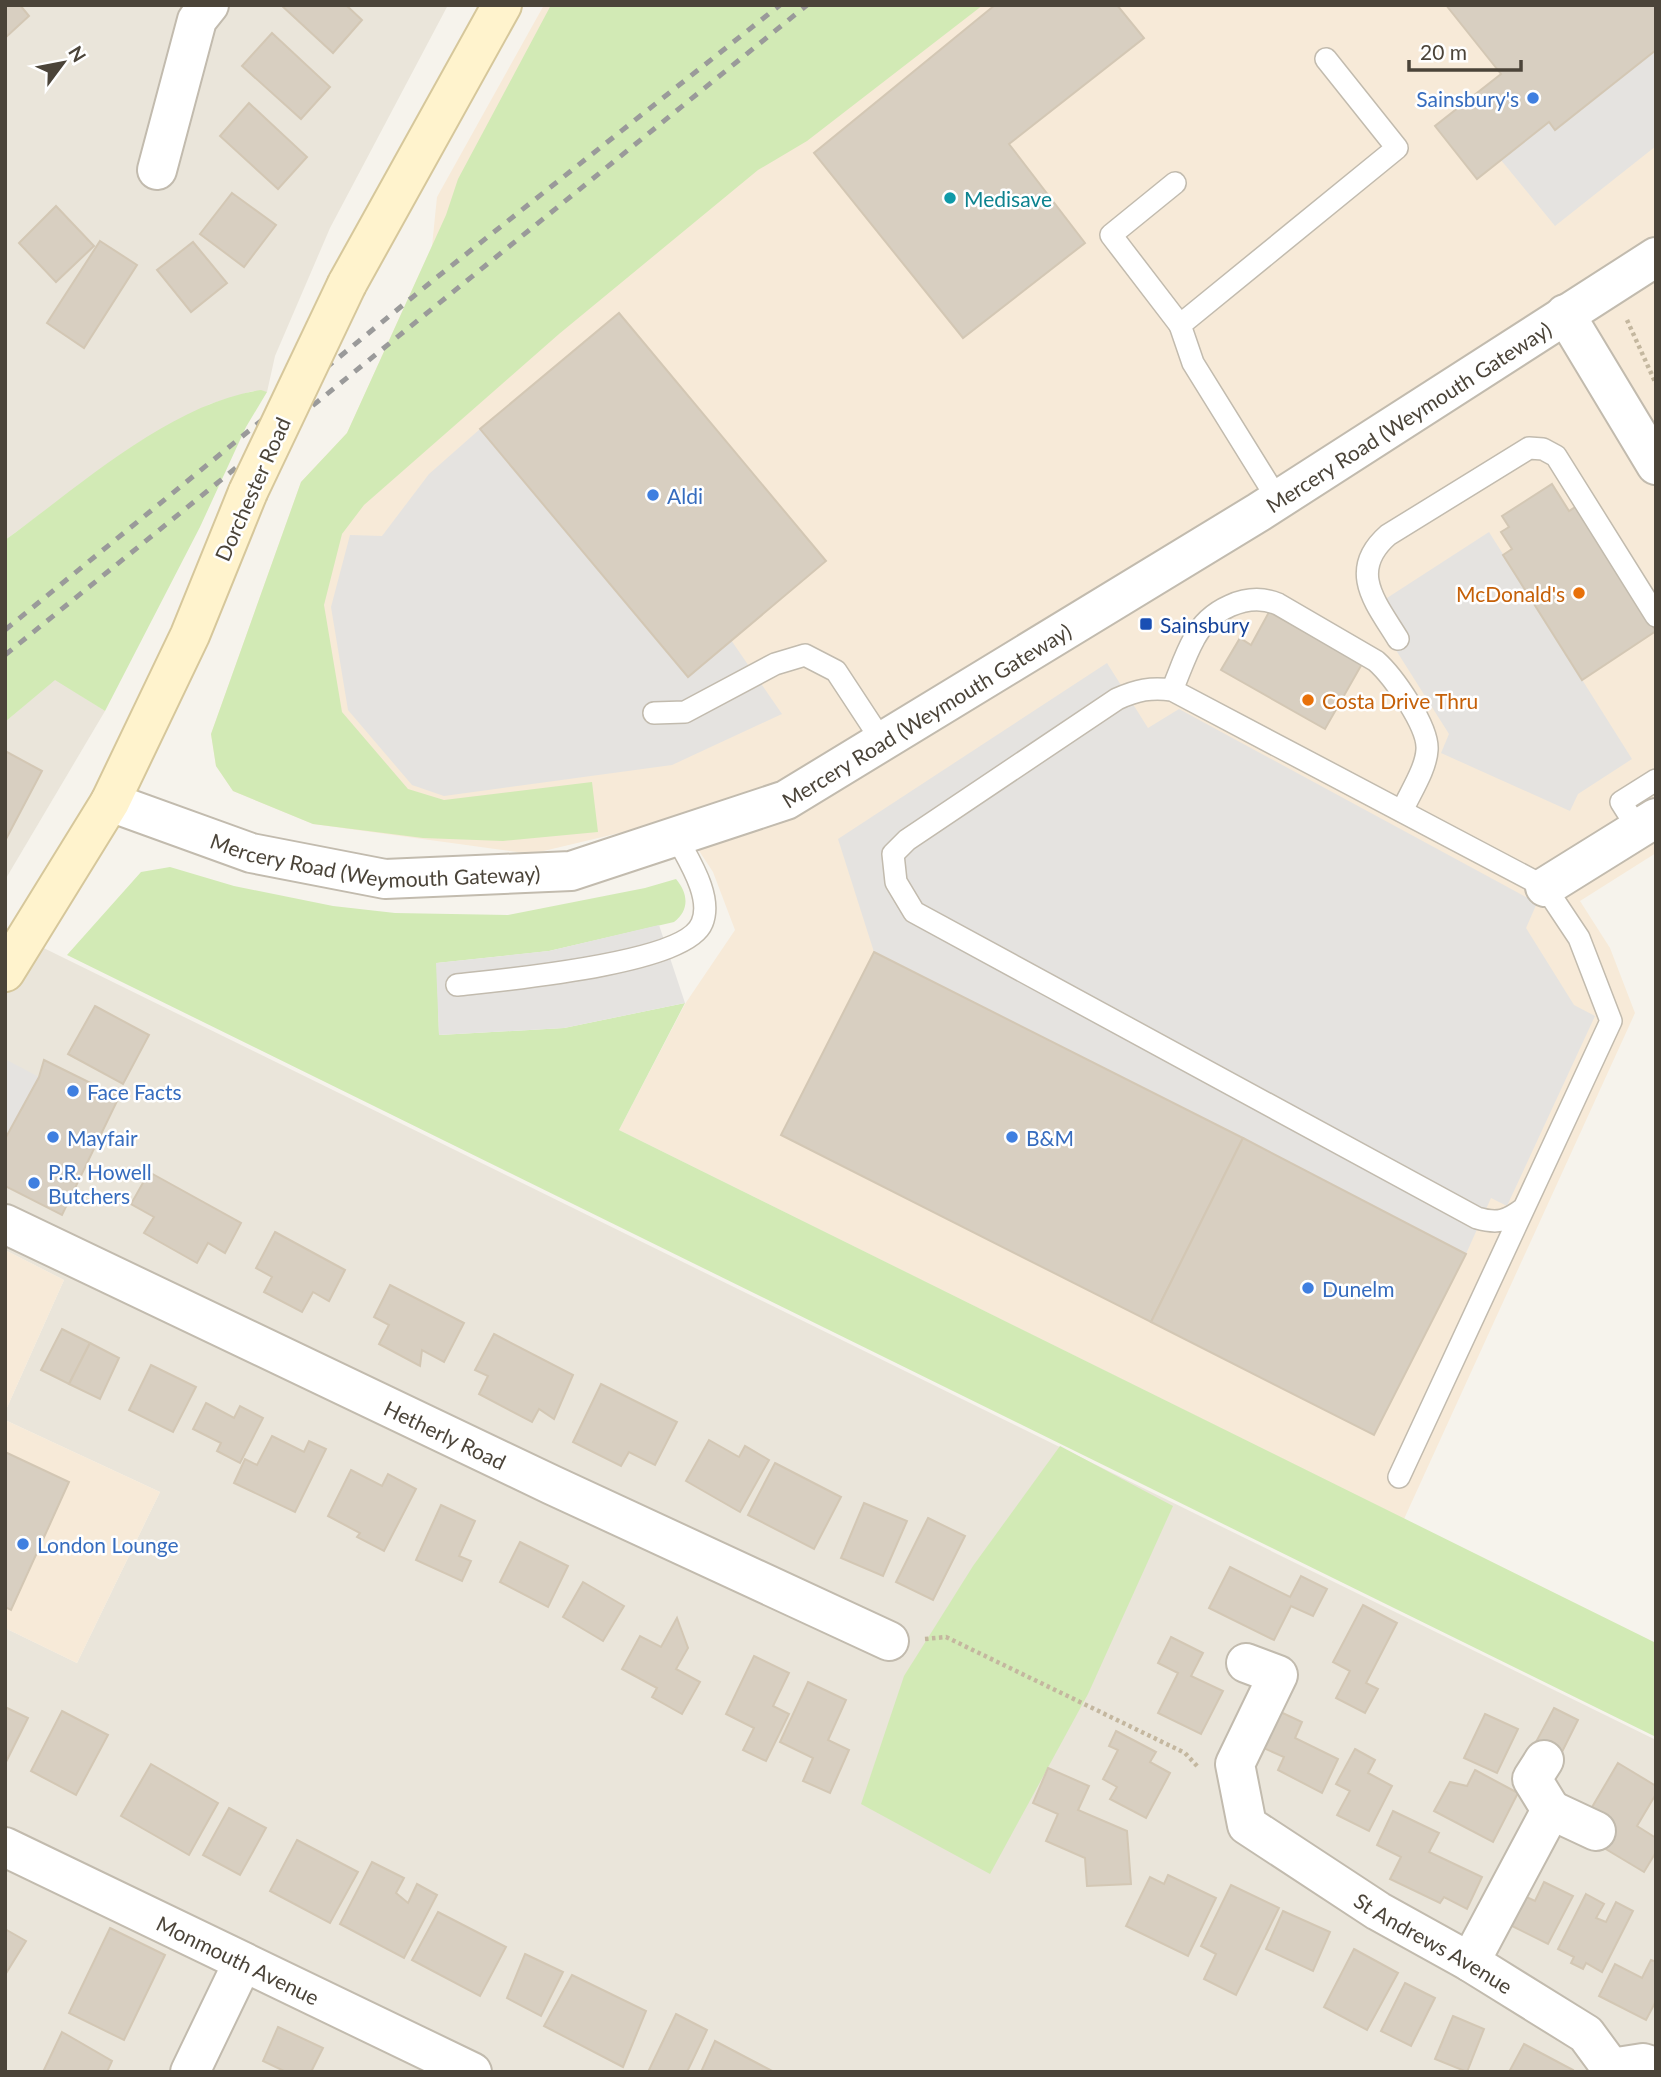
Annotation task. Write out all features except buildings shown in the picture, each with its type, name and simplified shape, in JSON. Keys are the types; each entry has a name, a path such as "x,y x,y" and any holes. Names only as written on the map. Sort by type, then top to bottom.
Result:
{"main road":[{"name":"Dorchester Road","path":"5,972 110,802 190,635 248,492 347,284 502,5"}],"street":[{"path":"157,170 197,20 209,5"},
{"name":"Mercery Road (Weymouth Gateway)","path":"110,802 251,853 385,879 571,871 786,800 1278,500 1656,257"},
{"path":"1564,314 1656,465"},
{"path":"1545,887 1638,817"},
{"name":"Hetherly Road","path":"5,1224 539,1479 889,1641"},
{"name":"St Andrews Avenue","path":"1246,1663 1278,1675 1235,1764 1248,1825 1378,1911 1470,1962 1587,2034 1611,2070 1643,2063 1656,2067"},
{"path":"1544,1759 1532,1779 1551,1810 1596,1830"},
{"path":"1470,1962 1551,1810"},
{"name":"Monmouth Avenue","path":"5,1847 472,2072"},
{"path":"190,2072 243,1962"}],"lane":[{"path":"1180,325 1397,148 1326,59"},
{"path":"1175,183 1111,235 1180,325 1193,363 1278,500"},
{"path":"1398,639 1369,593 1367,579 1371,553 1388,536 1529,448 1549,451 1656,616"},
{"path":"1172,690 1193,640 1206,623 1238,601 1267,599 1278,604 1386,669 1422,727 1427,754 1402,811"},
{"path":"654,713 685,712 775,664 805,655 836,671 882,741"},
{"path":"1399,1476 1524,1208 1611,1021 1579,938 1545,887 1172,690 1135,690 1117,699 906,839 893,853 892,867 903,896 914,912 1477,1218 1495,1223 1509,1219 1524,1208"},
{"path":"1638,817 1656,780"},
{"path":"457,985 566,972 636,958 687,941 697,934 705,909 701,890 677,838"}],"path":[{"path":"1611,285 1656,384"},
{"path":"889,1641 946,1637 1185,1753 1203,1773"}],"shaded area":[{"path":"5,5 448,5 330,228 275,356 267,392 253,391 210,404 141,441 5,540"},
{"path":"544,5 1656,5 1656,853 1580,901 1610,948 1635,1013 1404,1519 619,1130 685,1004 735,930 713,872 678,819 531,854 313,824 233,791 216,766 211,734 301,482 347,433 432,246 437,197"},
{"path":"1656,50 1656,146 1555,226 1501,160 1549,122 1556,130"},
{"path":"480,429 731,640 782,714 672,765 444,796 412,785 348,710 331,607 350,535 382,536 429,474"},
{"path":"1489,532 1632,759 1578,794 1570,811 1441,753 1449,734 1370,609"},
{"path":"1107,663 1148,728 1179,709 1537,903 1526,928 1574,1005 1595,1016 1507,1206 1491,1198 1466,1254 874,952 838,839"},
{"path":"55,679 105,711 5,880 5,722"},
{"path":"659,925 685,1003 564,1028 439,1035 436,963 549,951"},
{"path":"5,929 1656,1740 1656,2072 5,2072 5,1628 77,1663 160,1492 5,1420 5,1412 64,1280 5,1250"},
{"path":"5,1059 39,1077 5,1139"},
{"path":"5,1250 64,1280 5,1412"},
{"path":"5,1420 160,1492 77,1663 5,1628"}],"green space":[{"path":"551,5 983,5 807,141 758,170 559,334 364,505 342,534 324,605 342,712 408,789 444,800 592,782 598,832 503,841 423,838 313,824 233,791 216,766 211,734 301,482 347,433 446,215 458,179"},
{"path":"261,390 267,392 246,427 200,527 105,711 55,680 5,722 5,540 126,450 159,430 227,398"},
{"path":"170,867 234,886 333,906 395,913 508,915 645,888 676,879 686,901 683,912 674,922 549,951 437,963 439,1035 564,1028 685,1003 619,1130 1656,1643 1656,1737 67,955 141,872"},
{"path":"1060,1446 1173,1506 1088,1694 990,1874 861,1804 904,1676 973,1566"}],"railway":[{"path":"5,630 436,278 780,5"},
{"path":"5,655 807,5"}],"place":[{"name":"Sainsbury's","path":"1533,98"},
{"name":"Medisave","path":"950,198"},
{"name":"Aldi","path":"653,495"},
{"name":"McDonald's","path":"1579,593"},
{"name":"Sainsbury","path":"1146,624"},
{"name":"Costa Drive Thru","path":"1308,700"},
{"name":"Face Facts","path":"73,1091"},
{"name":"Mayfair","path":"53,1137"},
{"name":"B&M","path":"1012,1137"},
{"name":"P.R. Howell Butchers","path":"34,1183"},
{"name":"Dunelm","path":"1308,1288"},
{"name":"London Lounge","path":"23,1544"}]}
